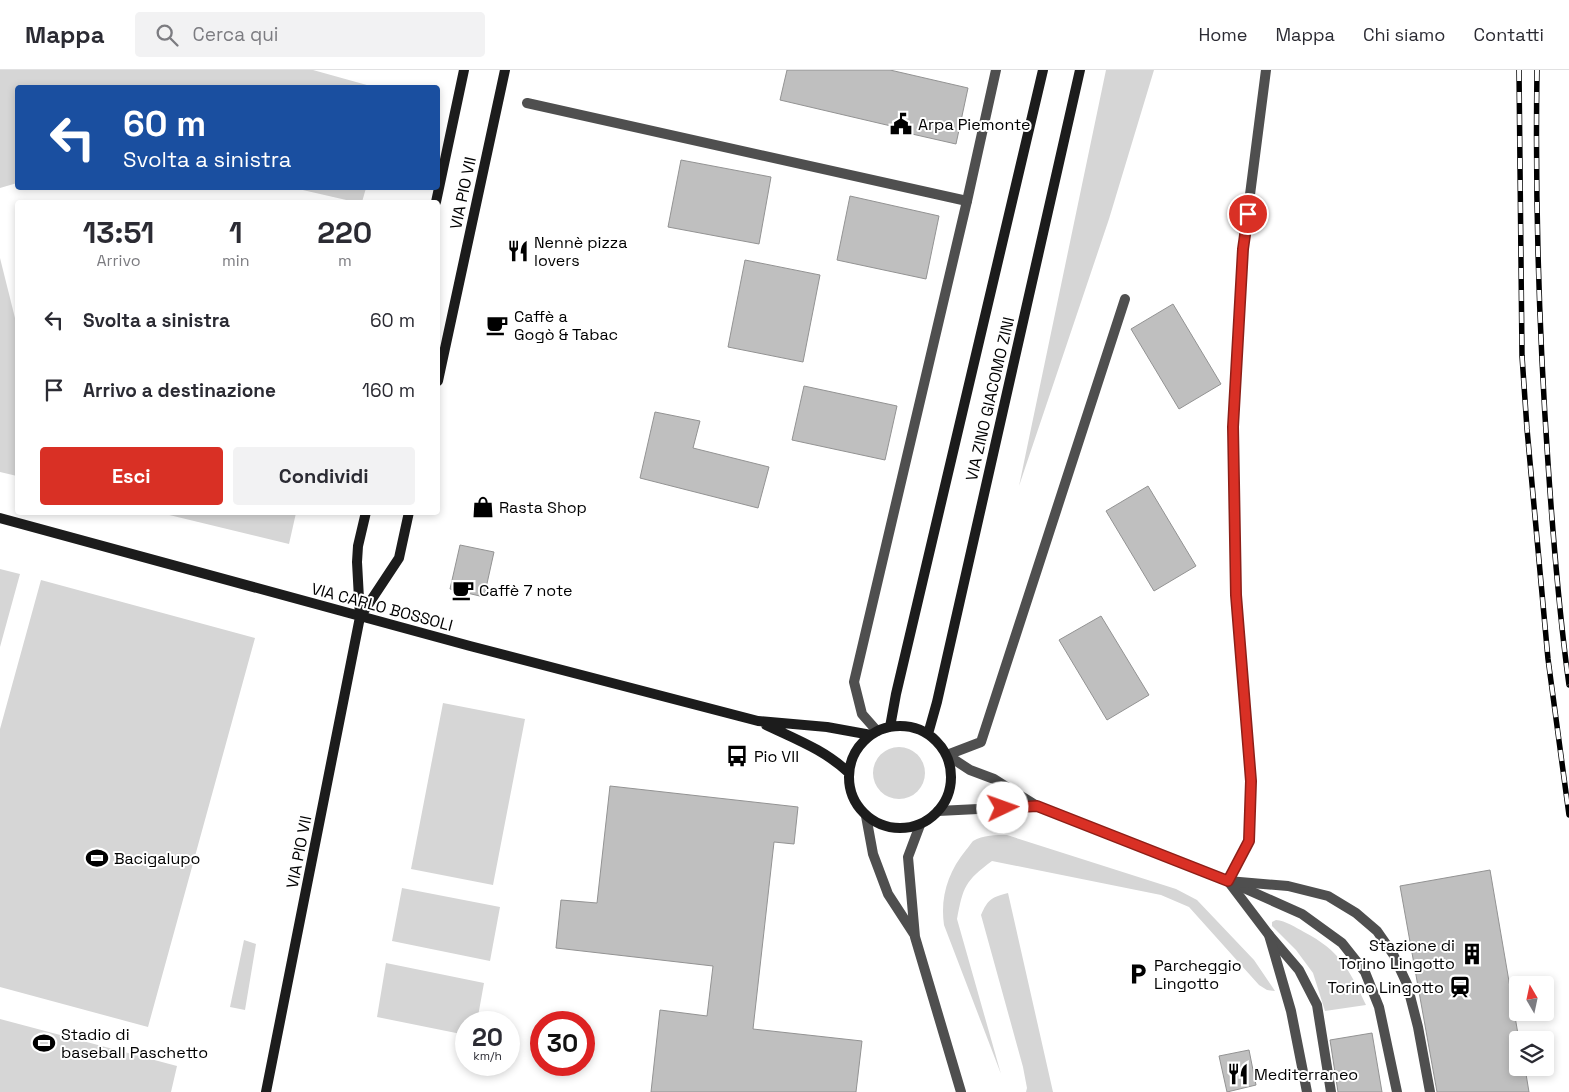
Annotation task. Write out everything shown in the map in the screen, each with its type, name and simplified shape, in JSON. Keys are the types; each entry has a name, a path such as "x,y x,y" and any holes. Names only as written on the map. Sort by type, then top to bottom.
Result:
{"street":[{"name":"VIA PIO VII","path":"440,183 464,70"},
{"name":"VIA PIO VII","path":"440,372 505,70"},
{"path":"874,733 862,714 854,682 996,70"},
{"name":"VIA ZINO GIACOMO ZINI","path":"890,727 896,694 1043,70"},
{"name":"VIA ZINO GIACOMO ZINI","path":"928,734 937,702 1080,70"},
{"path":"1228,881 1249,841 1251,781 1236,595 1233,427 1243,249 1266,70"},
{"path":"527,103 967,201"},
{"path":"947,755 981,742 1125,299"},
{"name":"VIA PIO VII","path":"266,1092 360,617 358,554 365,515"},
{"name":"VIA PIO VII","path":"360,617 399,558 408,515"},
{"name":"VIA CARLO BOSSOLI","path":"0,518 360,617 758,721 874,733"},
{"name":"VIA CARLO BOSSOLI","path":"758,721 821,751 838,762 849,773"},
{"path":"890,727 912,728 928,734 939,743 947,755 951,769 951,783 947,800 938,811 920,825 908,828 893,828 879,824 866,816 856,804 850,788 849,773 858,747 874,733 890,727"},
{"path":"947,755 970,770 994,779 1037,806 1228,881 1302,914 1342,943 1364,972 1380,1007 1397,1092"},
{"path":"938,811 1037,806"},
{"path":"866,816 873,854 888,894 915,937"},
{"path":"920,825 908,858 915,937 961,1092"},
{"path":"1228,881 1269,935 1299,970 1317,1005 1331,1092"},
{"path":"1228,881 1288,886 1328,896 1356,913 1377,931 1393,954 1407,984 1418,1027 1430,1092"},
{"path":"1269,935 1291,1011 1307,1092"}],"shaded area":[{"path":"0,70 313,70 367,85 15,85 15,184 0,188"},
{"path":"1106,70 1154,70 1109,219 1019,486"},
{"path":"303,190 365,190 363,200 346,200"},
{"path":"0,258 15,318 15,476 0,472"},
{"path":"169,515 295,515 289,544"},
{"path":"0,569 20,574 0,647"},
{"name":"Bacigalupo","path":"41,580 255,638 148,1027 0,987 0,729"},
{"path":"443,703 525,719 493,885 411,869"},
{"path":"899,747 909,749 917,755 923,763 925,773 923,783 917,791 909,797 899,799 889,797 881,791 875,783 873,773 875,763 881,755 889,749"},
{"path":"1007,835 1176,889 1197,900 1254,960 1275,991 1267,990 1259,985 1189,907 1161,895 992,861 976,874 967,886 961,899 957,919 1001,1074 944,925 943,905 944,895 954,867 973,841 985,836"},
{"path":"402,888 500,907 490,961 392,941"},
{"path":"1008,893 1053,1092 1026,1092 1023,1067 981,915 991,900"},
{"path":"1276,920 1287,923 1304,932 1335,954 1348,971 1366,1005 1325,1011 1313,973 1296,950 1272,926 1272,922"},
{"path":"244,940 256,944 245,1010 230,1007"},
{"path":"386,963 484,983 479,1011 455,1011 455,1033 377,1017"},
{"name":"Stadio di baseball Paschetto","path":"0,1019 177,1066 171,1092 0,1092"}],"building":[{"path":"787,70 890,70 968,88 956,144 890,129 891,126 780,100"},
{"path":"681,160 771,177 759,244 668,227"},
{"path":"850,196 939,216 926,279 837,260"},
{"path":"745,260 820,275 803,362 728,347"},
{"path":"1173,304 1221,384 1179,409 1131,329"},
{"path":"804,386 897,406 885,460 792,440"},
{"path":"655,412 700,421 693,448 769,467 758,508 640,478"},
{"path":"1148,486 1196,566 1154,591 1106,511"},
{"path":"460,545 494,552 484,597 450,589"},
{"path":"1101,616 1149,695 1107,720 1059,640"},
{"path":"610,786 798,807 794,844 774,842 753,1029 862,1041 856,1092 651,1092 660,1010 707,1016 713,966 556,948 561,900 597,903"},
{"name":"Stazione di Torino Lingotto","path":"1490,870 1509,981 1509,1021 1516,1021 1517,1031 1509,1031 1509,1076 1526,1076 1529,1092 1437,1092 1400,886"},
{"path":"1372,1033 1382,1092 1338,1092 1330,1040"},
{"path":"1249,1050 1256,1085 1227,1092 1219,1056"}],"railway":[{"path":"1519,70 1522,356 1548,659 1569,815"},
{"path":"1537,70 1537,217 1542,365 1554,547 1569,685"}],"place":[{"name":"Arpa Piemonte","path":"901,124"},
{"name":"Nennè pizza lovers","path":"518,251"},
{"name":"Caffè a Gogò & Tabac","path":"497,325"},
{"name":"Rasta Shop","path":"483,507"},
{"name":"Caffè 7 note","path":"463,590"},
{"name":"Pio VII","path":"737,756"},
{"name":"Bacigalupo","path":"97,858"},
{"name":"Stazione di Torino Lingotto","path":"1472,954"},
{"name":"Parcheggio Lingotto","path":"1138,974"},
{"name":"Torino Lingotto","path":"1460,987"},
{"name":"Stadio di baseball Paschetto","path":"44,1043"},
{"name":"Mediterraneo","path":"1238,1074"}],"route":[{"path":"1003,808 1037,806 1228,881 1249,841 1251,781 1236,595 1233,427 1243,249 1248,214"}]}
